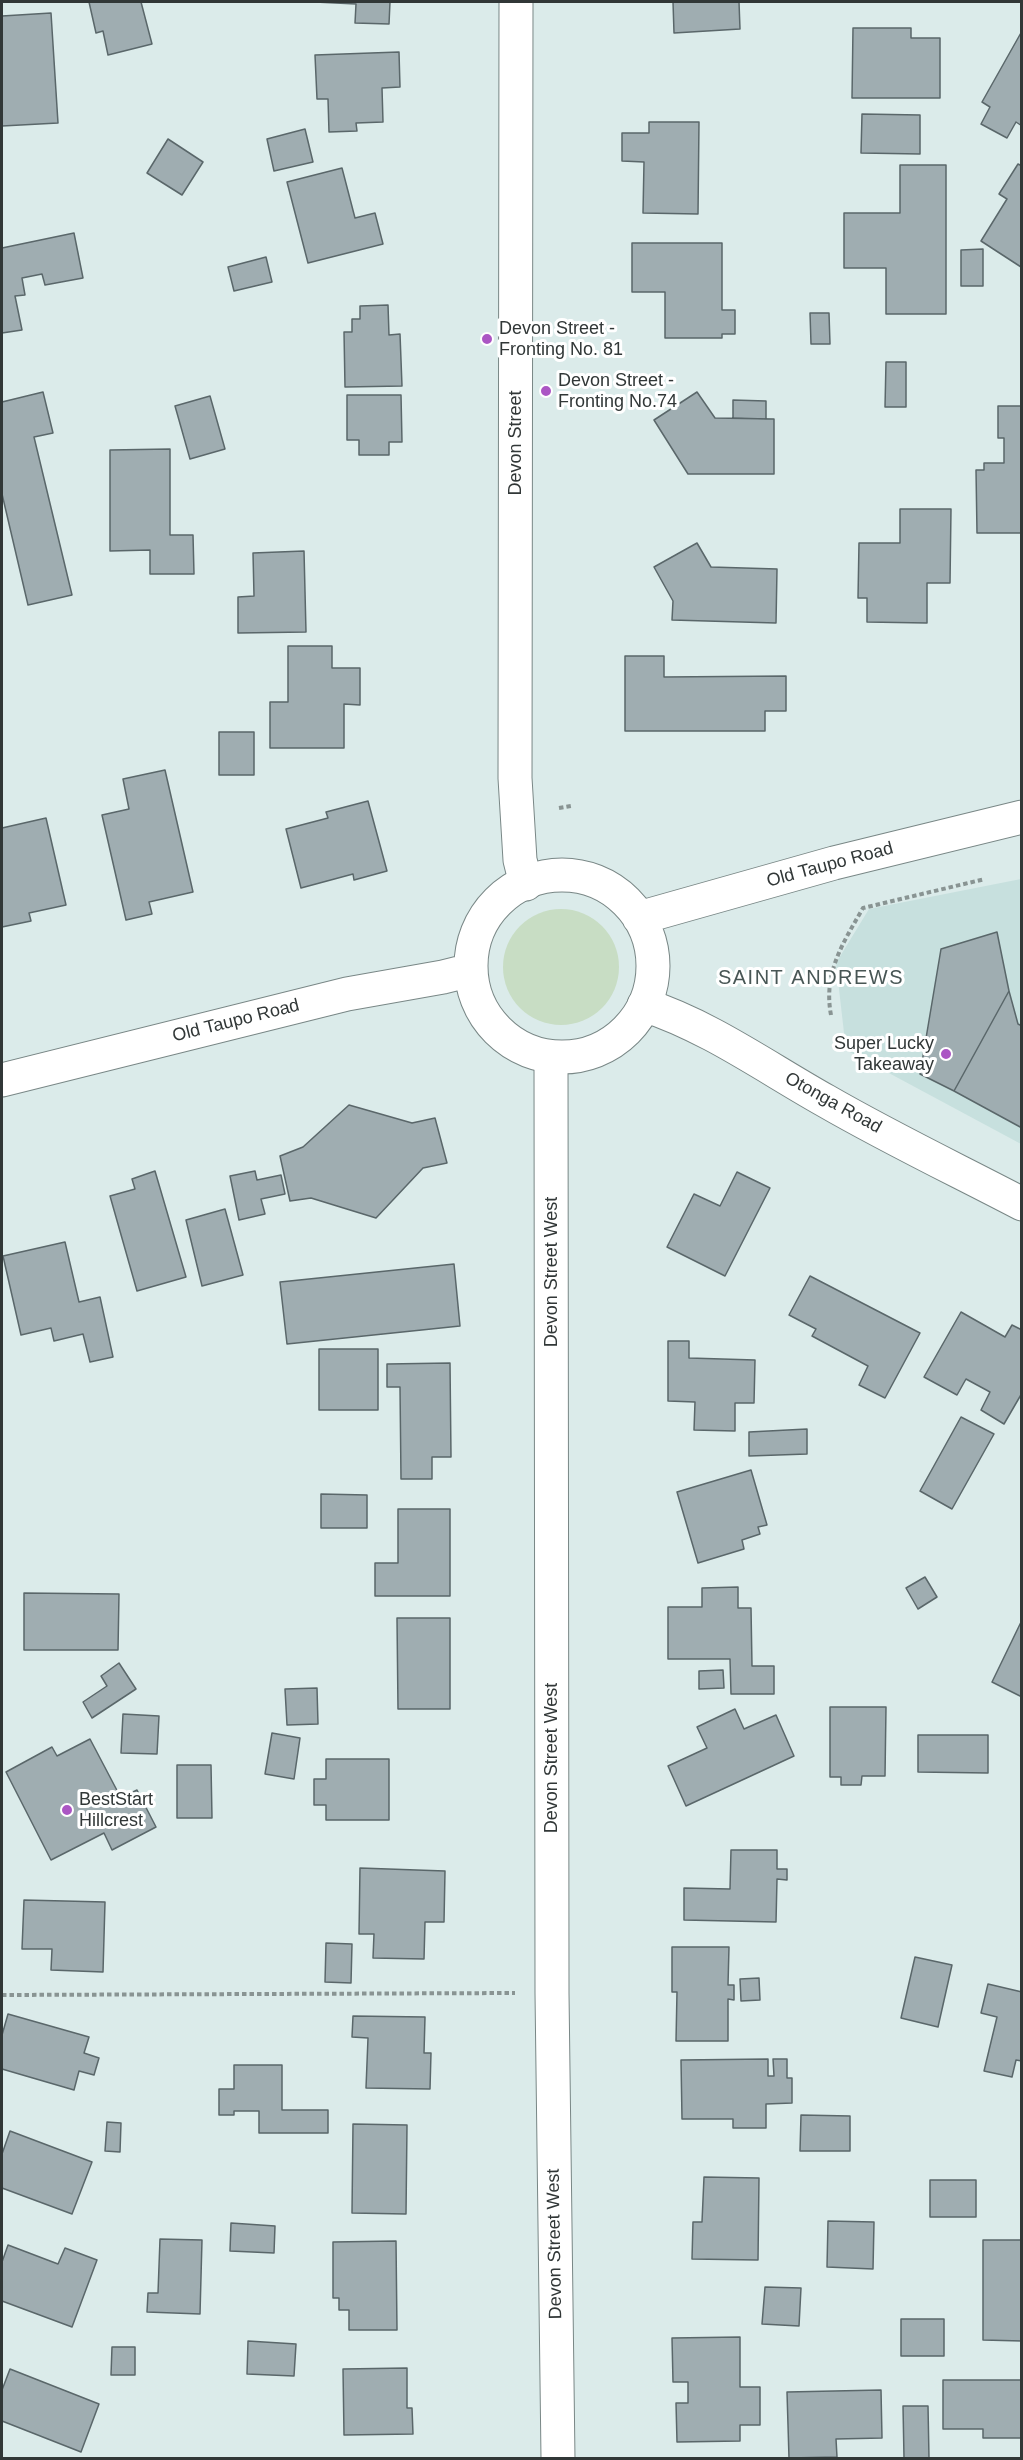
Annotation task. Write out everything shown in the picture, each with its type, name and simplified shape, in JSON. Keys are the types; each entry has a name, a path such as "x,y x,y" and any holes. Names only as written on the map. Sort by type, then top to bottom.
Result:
{"main road":[{"name":"Devon Street","path":"516,2 515,778 520,860 526,884"},
{"name":"Old Taupo Road","path":"639,918 834,862 1022,817"},
{"path":"566,875 595,881 620,895 639,918 649,939 653,961 652,984 644,1005 628,1029 606,1046 580,1056 551,1057 527,1051 505,1037 488,1018 476,995 471,970 473,947 481,926 493,906 509,893 526,884 537,878 566,875"},
{"name":"Old Taupo Road","path":"2,1080 347,994 471,970"},
{"name":"Otonga Road","path":"644,1005 671,1014 756,1059 828,1102 1022,1204"},
{"name":"Devon Street West","path":"551,1057 552,1993 558,2458"}],"path":[{"path":"559,808 571,806"},
{"path":"831,1015 828,1000 832,966 863,908 986,879"},
{"path":"2,1995 552,1993"}],"shaded area":[{"path":"1021,879 1021,1144 846,1050 836,963 869,909"}],"green space":[{"path":"561,909 583,913 602,926 615,945 619,967 615,989 602,1008 583,1021 561,1025 539,1021 520,1008 507,989 503,967 507,945 520,926 539,913"}],"building":[{"path":"89,2 141,2 152,44 108,55 103,31 96,33"},
{"path":"315,2 390,2 389,24 355,23 356,4"},
{"path":"673,2 739,2 740,29 674,33"},
{"path":"51,13 58,123 2,126 2,16"},
{"path":"853,28 911,28 911,38 940,38 940,98 852,98"},
{"path":"1022,31 1022,126 1016,122 1007,138 981,124 990,107 982,102"},
{"path":"399,52 400,87 382,88 383,122 356,123 357,131 329,132 328,99 317,99 315,55"},
{"path":"862,114 920,115 920,154 861,153"},
{"path":"649,122 699,122 698,214 643,213 644,162 622,161 622,133 649,133"},
{"path":"305,129 313,162 274,171 267,139"},
{"path":"168,139 203,162 182,195 147,173"},
{"path":"1018,164 1022,166 1021,267 981,241 1007,199 999,194"},
{"path":"900,165 946,165 946,314 886,314 886,268 844,268 844,213 900,213"},
{"path":"342,168 355,218 375,213 383,244 308,263 287,182"},
{"path":"74,233 83,278 45,285 42,274 22,278 25,295 15,296 22,330 2,333 2,248"},
{"path":"632,243 722,243 722,310 735,310 735,334 722,334 722,338 665,338 665,292 632,292"},
{"path":"983,249 983,286 961,286 961,250"},
{"path":"266,257 272,282 234,291 228,267"},
{"path":"388,305 389,335 400,334 402,386 345,387 344,332 352,332 352,319 360,319 360,306"},
{"path":"810,313 829,313 830,344 811,344"},
{"path":"886,362 906,362 906,407 885,407"},
{"path":"43,392 53,433 34,437 72,595 28,605 2,494 2,402"},
{"path":"697,392 715,418 774,419 774,474 688,474 654,420"},
{"path":"347,395 401,395 402,442 389,442 389,455 359,455 359,440 347,440"},
{"path":"210,396 225,449 190,459 175,406"},
{"path":"733,400 766,401 766,419 733,418"},
{"path":"998,406 1022,406 1022,533 977,533 976,470 984,470 984,463 1004,463 1004,438 998,438"},
{"path":"170,449 170,535 193,535 194,574 150,574 150,550 110,551 110,450"},
{"path":"900,509 951,509 950,583 927,583 927,623 867,622 867,598 858,598 859,543 900,543"},
{"path":"697,543 711,567 777,569 776,623 672,620 673,601 654,567"},
{"path":"304,551 306,632 238,633 238,597 254,596 253,553"},
{"path":"288,646 332,646 332,668 360,668 360,705 344,704 344,748 270,748 270,702 288,702"},
{"path":"625,656 664,656 664,677 786,676 786,711 765,711 765,731 625,731"},
{"path":"219,732 254,732 254,775 219,775"},
{"path":"165,770 193,892 149,902 152,914 126,920 102,815 129,809 123,779"},
{"path":"368,801 387,871 354,880 353,874 301,888 286,829 328,818 326,812"},
{"path":"46,818 66,905 29,913 31,921 2,927 2,828"},
{"path":"997,932 1009,991 954,1091 920,1074 941,949"},
{"path":"1009,991 1018,1024 1022,1026 1022,1128 954,1091"},
{"path":"349,1105 412,1123 435,1118 447,1163 423,1168 376,1218 311,1198 290,1201 280,1156 303,1147"},
{"path":"155,1171 186,1277 137,1291 110,1196 135,1189 132,1179"},
{"path":"255,1171 257,1180 281,1175 285,1194 261,1199 265,1214 239,1220 230,1176"},
{"path":"737,1172 770,1188 725,1276 667,1247 694,1194 720,1206"},
{"path":"225,1209 243,1275 202,1286 186,1220"},
{"path":"65,1242 79,1302 100,1297 113,1357 90,1362 83,1334 54,1341 51,1328 21,1335 3,1256"},
{"path":"454,1264 460,1326 287,1344 280,1282"},
{"path":"810,1276 920,1333 885,1398 859,1385 868,1366 812,1336 816,1329 789,1315"},
{"path":"961,1312 1005,1337 1012,1325 1022,1330 1022,1393 1004,1424 981,1410 990,1392 966,1379 957,1395 924,1377"},
{"path":"668,1341 689,1341 689,1358 755,1360 754,1403 735,1403 735,1431 694,1430 695,1402 668,1401"},
{"path":"319,1349 378,1349 378,1410 319,1410"},
{"path":"450,1363 451,1457 432,1457 432,1479 401,1479 400,1387 387,1387 387,1364"},
{"path":"961,1417 994,1434 952,1509 920,1491"},
{"path":"807,1429 807,1454 749,1456 749,1432"},
{"path":"751,1470 767,1525 758,1527 760,1534 742,1540 744,1549 698,1563 677,1492"},
{"path":"321,1494 367,1495 367,1528 321,1528"},
{"path":"398,1509 450,1509 450,1596 375,1596 375,1563 398,1563"},
{"path":"925,1577 937,1597 918,1609 906,1588"},
{"path":"738,1587 738,1608 751,1608 752,1666 774,1666 774,1694 731,1694 730,1659 668,1659 668,1607 702,1607 702,1588"},
{"path":"24,1593 119,1594 118,1650 24,1650"},
{"path":"397,1618 450,1618 450,1709 398,1709"},
{"path":"1022,1620 1022,1697 992,1682"},
{"path":"119,1663 136,1689 92,1718 83,1702 107,1686 101,1676"},
{"path":"723,1670 724,1688 699,1689 699,1671"},
{"path":"317,1688 318,1724 287,1725 285,1689"},
{"path":"830,1707 886,1707 885,1776 862,1776 861,1785 841,1785 841,1777 830,1777"},
{"path":"735,1709 744,1729 776,1715 794,1756 686,1806 668,1766 707,1748 697,1727"},
{"path":"123,1714 159,1716 157,1754 121,1753"},
{"path":"272,1733 300,1738 294,1779 265,1774"},
{"path":"918,1735 988,1735 988,1773 918,1772"},
{"path":"90,1739 121,1798 137,1790 156,1827 112,1850 104,1833 51,1860 6,1772 52,1747 57,1756"},
{"path":"326,1759 389,1759 389,1820 326,1820 326,1805 314,1805 314,1779 326,1779"},
{"path":"177,1765 211,1765 212,1818 177,1818"},
{"path":"731,1850 777,1850 777,1869 787,1869 787,1880 777,1879 776,1922 684,1920 684,1888 730,1889"},
{"path":"360,1868 445,1871 444,1922 425,1922 424,1959 373,1958 374,1934 359,1934"},
{"path":"24,1900 105,1902 103,1972 51,1970 52,1949 22,1949"},
{"path":"326,1943 352,1944 351,1983 325,1982"},
{"path":"672,1947 729,1947 728,1985 734,1985 734,2000 728,1999 728,2041 676,2041 677,1992 672,1992"},
{"path":"915,1957 952,1965 938,2027 901,2018"},
{"path":"759,1978 760,2000 741,2001 740,1979"},
{"path":"988,1984 1022,1992 1022,2061 1016,2060 1012,2077 984,2071 997,2017 981,2013"},
{"path":"8,2014 89,2037 84,2053 99,2058 94,2075 79,2071 74,2090 2,2069 2,2035"},
{"path":"353,2016 425,2017 424,2053 431,2053 430,2089 366,2088 368,2038 352,2037"},
{"path":"768,2059 768,2076 774,2076 773,2059 787,2059 787,2078 792,2078 792,2103 766,2104 766,2128 733,2128 733,2119 682,2119 681,2060"},
{"path":"234,2065 282,2065 282,2110 328,2110 328,2133 259,2133 259,2111 234,2111 234,2115 219,2115 219,2089 234,2089"},
{"path":"801,2115 850,2116 850,2151 800,2151"},
{"path":"107,2122 121,2123 120,2152 105,2151"},
{"path":"353,2124 407,2125 406,2214 352,2213"},
{"path":"10,2131 92,2162 72,2214 2,2188 2,2154"},
{"path":"704,2177 759,2178 758,2260 692,2259 693,2222 702,2222"},
{"path":"930,2180 976,2180 976,2217 930,2217"},
{"path":"828,2221 874,2222 873,2269 827,2267"},
{"path":"231,2223 275,2226 274,2253 230,2251"},
{"path":"160,2239 202,2240 200,2314 147,2312 148,2293 158,2293"},
{"path":"983,2240 1022,2240 1022,2341 983,2340"},
{"path":"396,2241 397,2330 349,2330 349,2310 339,2310 339,2298 333,2298 333,2242"},
{"path":"8,2245 58,2264 65,2248 97,2260 72,2327 2,2301 2,2262"},
{"path":"765,2287 801,2288 799,2326 762,2324"},
{"path":"901,2319 944,2319 944,2356 901,2356"},
{"path":"740,2337 740,2387 760,2387 760,2425 740,2425 740,2441 677,2442 676,2403 688,2403 688,2382 673,2382 672,2338"},
{"path":"248,2341 296,2344 294,2376 247,2374"},
{"path":"112,2347 135,2347 135,2375 111,2375"},
{"path":"407,2368 407,2408 412,2408 413,2434 344,2435 343,2369"},
{"path":"10,2369 99,2404 81,2452 2,2421 2,2390"},
{"path":"943,2380 1022,2380 1021,2438 983,2438 983,2429 943,2429"},
{"path":"881,2390 882,2438 836,2439 837,2457 789,2458 787,2392"},
{"path":"903,2406 928,2406 929,2458 904,2458"}],"place":[{"name":"Devon Street - Fronting No. 81","path":"487,339"},
{"name":"Devon Street - Fronting No.74","path":"546,391"},
{"name":"Super Lucky Takeaway","path":"946,1054"},
{"name":"BestStart Hillcrest","path":"67,1810"}],"district":[{"name":"SAINT ANDREWS","path":"811,978"}]}
